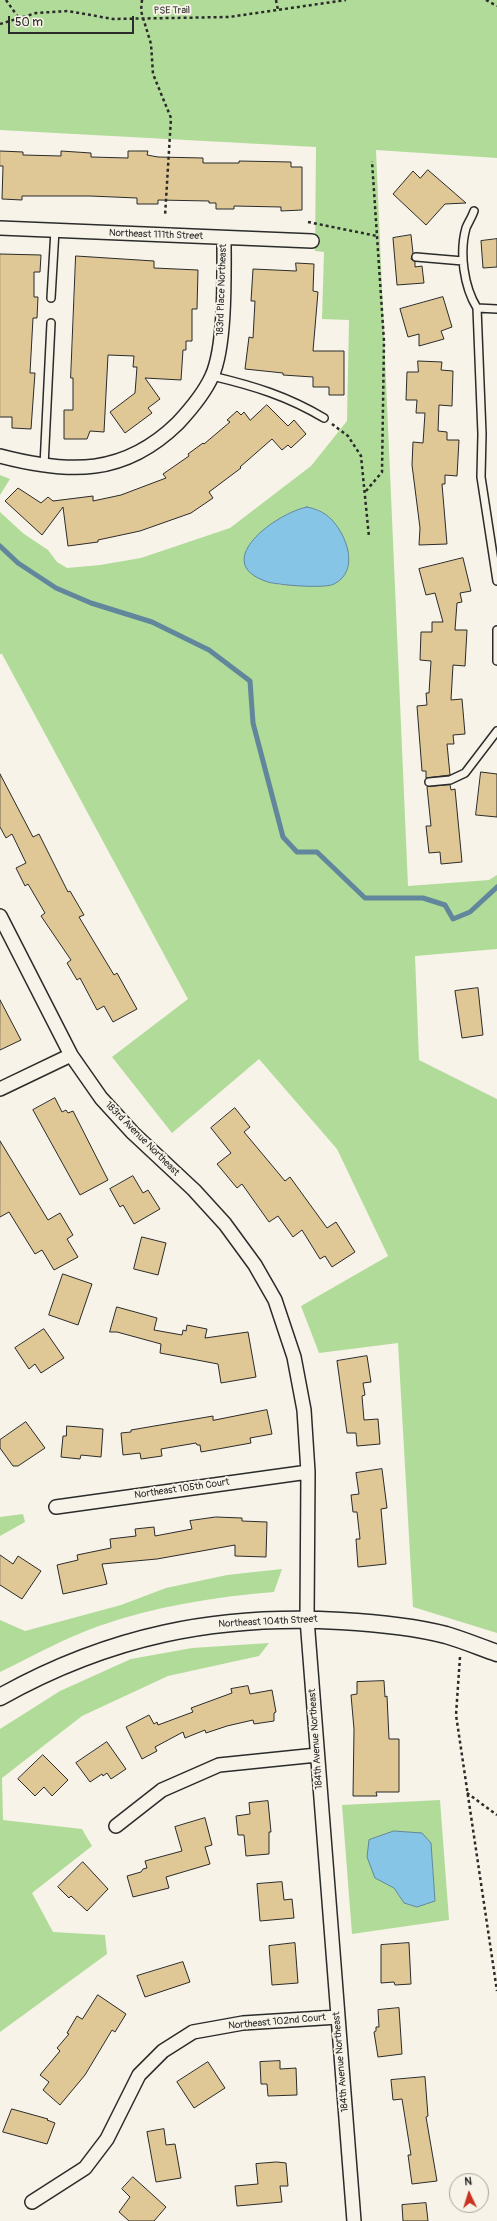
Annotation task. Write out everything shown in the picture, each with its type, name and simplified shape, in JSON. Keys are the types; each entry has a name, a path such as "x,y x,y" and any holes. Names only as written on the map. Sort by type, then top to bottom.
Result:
{"street":[{"name":"Northeast 111th Street","path":"0,228 312,241"},
{"name":"183rd Place Northeast","path":"0,456 44,466 78,468 102,466 124,459 150,447 190,410 212,376 222,316 224,238"},
{"name":"183rd Avenue Northeast","path":"0,916 71,1055 101,1098 133,1133 194,1190 225,1224 255,1265"},
{"path":"0,1089 71,1055"},
{"name":"184th Avenue Northeast","path":"255,1265 274,1300 294,1357 304,1410 308,1472 307,1619 354,2221"},
{"name":"Northeast 105th Court","path":"56,1507 308,1472"},
{"name":"Northeast 104th Street","path":"0,1697 70,1663 110,1647 156,1634 228,1622 307,1619 386,1623 446,1635 497,1654"},
{"path":"116,1826 162,1790 219,1765 317,1755"},
{"name":"Northeast 102nd Court","path":"32,2202 85,2168 107,2139 139,2075 163,2051 193,2032 242,2023 338,2017"}],"lane":[{"path":"474,211 466,229 463,261 469,296 477,308 482,434 481,477 497,581"},
{"path":"52,298 55,230"},
{"path":"416,257 463,261"},
{"path":"477,308 497,309"},
{"path":"44,466 51,323"},
{"path":"212,376 271,392 301,404 324,418"},
{"path":"497,630 497,662"},
{"path":"429,782 450,780 465,773 497,731"}],"path":[{"path":"6,0 18,17"},
{"path":"142,0 141,11 152,44 153,74 171,118 165,216"},
{"path":"276,0 278,10"},
{"name":"PSE Trail","path":"0,24 18,17 36,13 68,12 113,19 229,17 346,0"},
{"path":"486,0 497,6"},
{"path":"366,491 382,472 384,341 372,161"},
{"path":"308,222 377,236"},
{"path":"324,418 348,436 361,456 366,491 369,537"},
{"path":"460,1657 456,1715 466,1792 497,1991"},
{"path":"466,1792 497,1815"}],"green space":[{"path":"0,0 497,0 497,158 376,150 408,886 489,880 497,875 497,949 415,956 419,1060 497,1099 497,1633 413,1607 398,1343 319,1353 301,1306 388,1256 337,1149 259,1059 172,1133 112,1057 188,999 2,654 0,654 0,512 24,534 48,550 57,562 67,568 100,565 141,558 230,528 311,466 347,421 349,320 322,319 324,252 315,251 316,147 0,130","holes":["307,507 318,510 330,518 333,585 278,585"]},
{"path":"0,475 10,479 0,495"},
{"path":"23,1514 25,1522 0,1536 0,1517"},
{"path":"282,1569 274,1592 185,1603 120,1619 74,1636 0,1672 0,1620 25,1631 121,1605 166,1588 227,1575"},
{"path":"269,1643 259,1656 168,1676 82,1716 2,1778 3,1820 82,1829 92,1846 32,1893 53,1932 105,1935 107,1954 0,2032 0,1729 60,1691 131,1659 192,1648"},
{"path":"440,1800 449,1920 352,1934 342,1805","holes":["431,1843 435,1901 417,1907 404,1903 394,1888"]}],"water":[{"path":"307,507 320,511 331,519 342,534 346,543 349,562 347,571 342,578 334,584 329,585 301,586 268,582 251,574 244,563 246,552 253,540 265,528 279,519 294,511"},
{"path":"394,1831 422,1833 431,1843 435,1901 417,1907 404,1903 394,1888 375,1878 367,1857 369,1840"}],"building":[{"path":"0,151 23,152 23,155 61,156 61,151 91,153 91,157 128,158 128,151 148,151 147,155 158,157 203,158 203,163 239,163 239,161 291,162 291,167 302,167 302,210 281,211 281,207 234,206 234,209 216,209 216,203 209,203 209,201 158,200 158,204 137,204 137,198 90,196 22,196 22,200 2,199 3,166 0,166"},
{"path":"428,170 466,203 445,204 426,225 393,194 413,171 420,178"},
{"path":"411,235 413,253 411,259 415,262 415,267 422,266 424,283 397,285 393,238"},
{"path":"497,239 497,267 483,268 481,241"},
{"path":"0,254 41,255 40,272 34,272 34,297 38,297 37,318 33,318 30,373 35,373 31,429 12,428 12,417 0,417"},
{"path":"76,256 154,261 154,268 198,270 197,309 192,309 192,341 186,341 186,350 183,350 181,380 145,378 160,399 148,408 152,413 125,433 110,412 135,393 137,367 133,367 134,356 108,355 104,432 90,431 87,439 64,439 64,410 73,410 73,378 71,378"},
{"path":"296,263 314,264 313,291 318,292 313,351 344,351 344,395 329,395 329,387 313,387 313,377 283,375 283,373 245,369 249,337 253,338 255,301 251,301 253,269 296,271"},
{"path":"443,297 452,327 441,331 444,339 419,346 419,334 408,337 400,309"},
{"path":"418,361 442,362 441,370 453,371 452,406 439,405 438,431 447,432 447,440 459,440 457,476 445,475 445,484 442,484 447,544 419,545 420,528 412,465 413,442 423,443 425,413 416,413 417,400 406,400 407,372 418,372"},
{"path":"267,405 288,426 294,420 306,434 291,448 288,445 282,450 272,439 240,467 241,468 209,492 213,498 191,513 140,531 98,540 98,542 68,546 63,507 42,535 5,501 18,488 41,503 48,497 53,501 93,496 93,501 121,495 166,478 163,474 189,456 188,454 203,443 204,444 230,422 227,420 237,411 241,415 244,412 250,420"},
{"path":"463,558 471,591 460,593 462,602 457,603 455,630 467,630 465,666 453,665 451,700 462,699 465,734 453,735 454,744 447,744 450,775 426,778 426,771 422,771 417,706 427,705 426,693 429,693 431,661 420,660 421,632 432,632 432,622 443,622 435,593 426,595 419,569"},
{"path":"481,772 497,774 497,817 476,815"},
{"path":"0,774 33,837 39,834 68,892 70,891 84,915 79,917 114,975 117,973 137,1009 113,1022 104,1006 97,1010 80,978 77,980 67,963 71,960 41,916 45,913 28,884 25,886 16,868 26,863 12,834 6,838 0,827"},
{"path":"450,785 451,790 455,789 462,862 441,864 440,852 429,853 426,826 431,826 427,787"},
{"path":"478,988 483,1035 462,1038 455,991"},
{"path":"0,1000 21,1040 0,1050"},
{"path":"55,1098 62,1112 66,1110 68,1113 73,1111 108,1180 80,1195 33,1110"},
{"path":"235,1108 250,1127 244,1132 285,1181 290,1177 327,1228 336,1222 355,1252 332,1267 325,1256 320,1259 302,1230 293,1237 278,1216 269,1222 242,1184 237,1188 217,1164 231,1153 211,1128"},
{"path":"0,1141 48,1220 60,1213 73,1235 67,1239 78,1257 54,1270 42,1250 35,1254 9,1212 0,1217"},
{"path":"133,1176 143,1193 148,1190 160,1209 134,1224 123,1205 120,1207 110,1189"},
{"path":"142,1237 166,1243 158,1275 134,1269"},
{"path":"63,1274 92,1284 78,1325 49,1315"},
{"path":"117,1307 157,1318 154,1330 182,1335 183,1330 186,1331 187,1325 207,1329 205,1338 248,1332 256,1377 221,1383 218,1364 160,1353 161,1344 117,1332 110,1332"},
{"path":"44,1329 64,1358 41,1373 35,1364 29,1369 15,1348"},
{"path":"367,1356 371,1382 363,1383 365,1395 362,1396 364,1420 378,1419 380,1444 357,1446 356,1433 347,1433 337,1361"},
{"path":"267,1410 272,1434 250,1438 251,1443 201,1452 200,1445 197,1445 196,1443 161,1449 162,1456 141,1459 140,1453 123,1455 121,1433 213,1416 213,1420"},
{"path":"26,1422 45,1448 18,1466 13,1466 0,1448 0,1440"},
{"path":"67,1426 103,1429 101,1457 81,1455 80,1459 61,1457 63,1436 66,1436"},
{"path":"382,1469 387,1508 381,1509 386,1564 358,1567 356,1539 360,1539 357,1512 353,1512 351,1495 359,1494 356,1473"},
{"path":"216,1517 242,1518 242,1521 267,1522 266,1557 235,1556 235,1545 157,1559 102,1564 107,1584 63,1594 57,1565 78,1560 77,1555 111,1548 110,1539 136,1536 135,1529 154,1527 155,1536 192,1529 190,1521"},
{"path":"0,1555 13,1564 18,1556 41,1571 22,1599 0,1585"},
{"path":"384,1681 385,1697 387,1696 389,1739 399,1739 399,1792 376,1792 377,1796 353,1796 354,1729 351,1695 357,1694 357,1682"},
{"path":"248,1686 250,1694 272,1690 276,1712 274,1713 274,1721 254,1724 253,1720 206,1733 205,1730 185,1738 183,1732 155,1747 157,1751 142,1759 126,1727 149,1715 154,1724 157,1722 158,1725 193,1712 191,1708 232,1693 231,1689"},
{"path":"107,1742 126,1769 111,1779 107,1773 103,1776 102,1774 90,1782 76,1763"},
{"path":"43,1755 68,1780 52,1796 44,1787 35,1796 18,1779"},
{"path":"268,1801 271,1832 269,1832 269,1854 246,1856 244,1835 238,1835 236,1816 250,1814 249,1803"},
{"path":"205,1818 212,1845 205,1847 210,1864 166,1877 169,1888 133,1897 127,1876 141,1872 143,1869 147,1868 145,1861 182,1851 175,1827"},
{"path":"83,1862 108,1889 87,1911 71,1896 69,1898 58,1887"},
{"path":"282,1882 284,1900 292,1899 294,1918 260,1921 257,1884"},
{"path":"295,1943 298,1983 272,1985 269,1946"},
{"path":"409,1943 411,1984 395,1985 394,1982 381,1983 381,1945"},
{"path":"183,1962 190,1982 145,1997 137,1976"},
{"path":"98,1995 126,2014 115,2032 112,2030 85,2075 60,2105 43,2090 49,2082 40,2075 60,2051 57,2048 69,2034 67,2033 77,2016 82,2019"},
{"path":"399,2008 402,2054 378,2057 374,2032 376,2031 376,2027 379,2027 378,2010"},
{"path":"280,2061 280,2069 296,2068 297,2095 268,2096 267,2084 261,2084 260,2062"},
{"path":"208,2062 225,2088 194,2108 177,2082"},
{"path":"425,2077 428,2116 426,2117 437,2181 412,2184 408,2155 411,2155 402,2099 393,2100 391,2080"},
{"path":"12,2109 48,2119 47,2120 55,2123 47,2144 3,2132"},
{"path":"164,2129 166,2145 175,2144 181,2178 156,2182 147,2132"},
{"path":"277,2162 286,2163 288,2186 280,2186 282,2202 237,2206 235,2186 258,2184 256,2164"},
{"path":"133,2177 166,2207 154,2221 129,2221 119,2212 130,2197 122,2189"},
{"path":"426,2203 428,2221 403,2221 402,2205"}],"waterway":[{"path":"0,546 18,563 56,588 91,603 152,622 209,650 250,681 253,723 283,837 297,852 317,852 365,898 423,898 445,905 453,919 470,912 497,887"}]}
